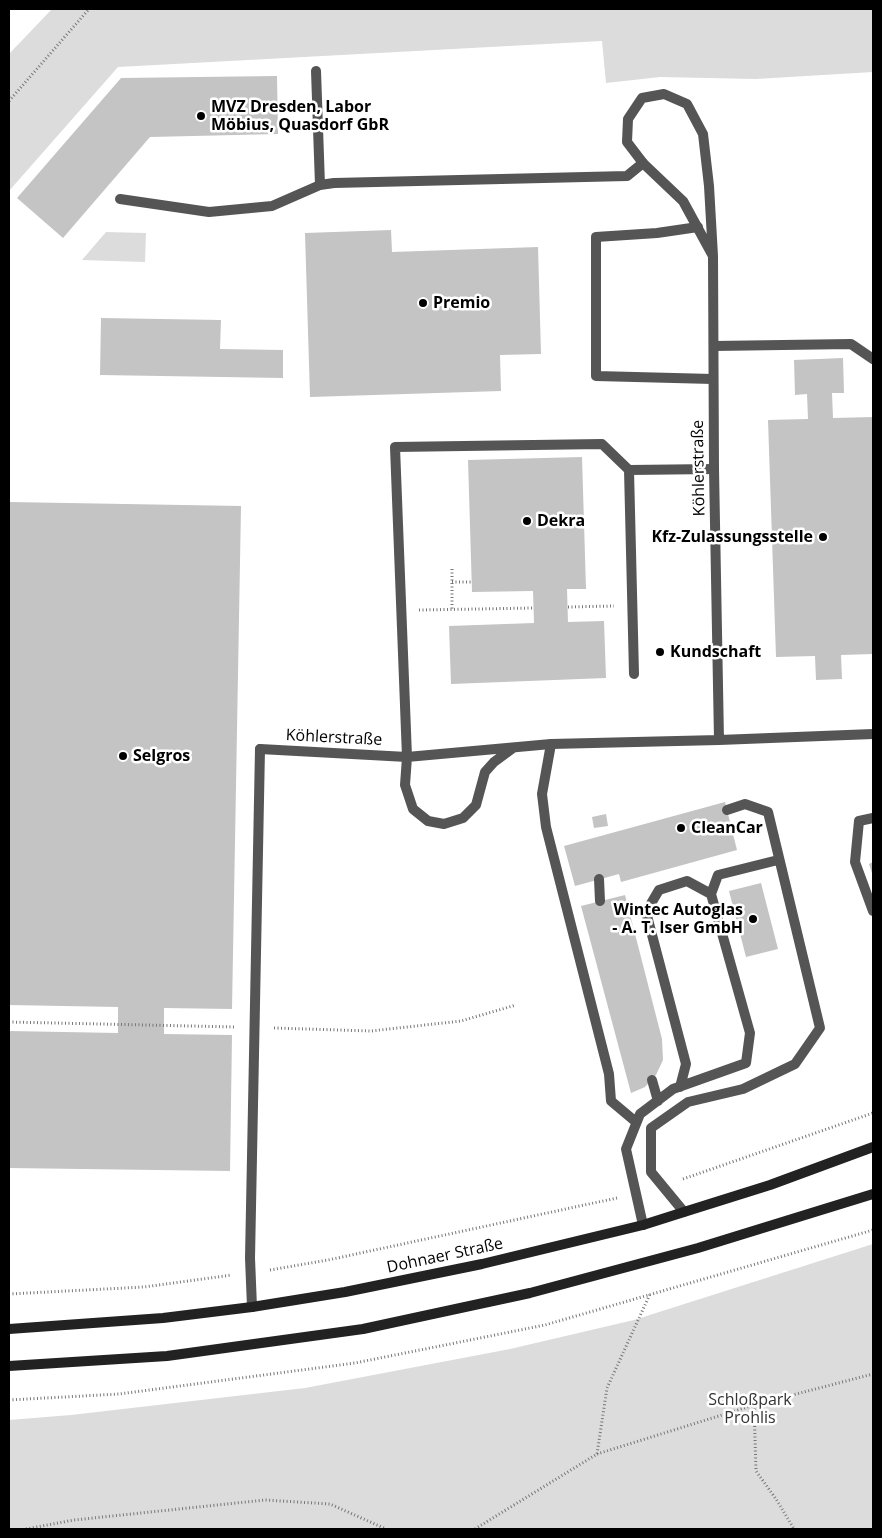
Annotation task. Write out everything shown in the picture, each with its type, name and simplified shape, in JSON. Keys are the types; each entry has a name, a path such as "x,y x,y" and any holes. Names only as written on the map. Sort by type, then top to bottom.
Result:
{"main road":[{"name":"Dohnaer Straße","path":"9,1329 162,1318 252,1307 344,1292 482,1264 643,1225 770,1185 873,1146"},
{"path":"9,1366 167,1356 364,1329 549,1288 698,1248 873,1194"}],"street":[{"path":"316,71 320,185"},
{"name":"Köhlerstraße","path":"713,256 683,201 643,163 626,142 628,119 642,98 664,94 687,104 702,134 709,186 713,256 714,469 719,740"},
{"path":"120,198 210,212 272,206 320,185 334,183 627,176 643,163"},
{"path":"698,227 657,233 596,237 596,376 713,379"},
{"path":"714,346 851,344 873,359"},
{"path":"513,748 494,762 485,772 476,805 463,818 444,824 428,820 412,809 404,785 407,757 395,447 602,444 629,470 714,469"},
{"path":"629,470 634,674"},
{"name":"Köhlerstraße","path":"249,1273 260,750 407,757 551,744 873,734"},
{"path":"551,744 542,794 546,826 610,1074 611,1102 636,1122"},
{"path":"684,1212 652,1172 651,1128 688,1102 742,1089 795,1064 820,1028 778,860 768,812 745,804 727,810"},
{"path":"873,818 859,821 855,862 873,911"},
{"path":"643,1225 626,1149 640,1114 673,1089 746,1062 750,1033 711,894 718,876 778,860"},
{"path":"599,879 600,901"},
{"path":"680,1087 686,1064 646,912 660,890 687,881 711,894"},
{"path":"652,1080 658,1100"},
{"path":"249,1273 252,1307"}],"path":[{"path":"9,101 89,9"},
{"path":"452,569 452,609"},
{"path":"452,582 471,582"},
{"path":"568,607 632,606"},
{"path":"401,611 534,608"},
{"path":"662,1186 873,1112"},
{"path":"9,1294 144,1287 249,1273 328,1260 635,1194"},
{"path":"9,1400 119,1394 354,1363 545,1325 873,1230"},
{"path":"597,1454 607,1388 650,1294"},
{"path":"475,1529 597,1454 754,1405 873,1374"},
{"path":"754,1405 756,1471 794,1529"},
{"path":"26,1529 74,1520 265,1500 330,1504 386,1529"}],"green space":[{"path":"52,9 873,9 873,72 756,79 660,77 606,83 602,41 118,67 9,191 9,54"},
{"path":"106,232 146,233 145,262 82,260"},
{"name":"Schloßpark Prohlis","path":"873,1244 873,1529 9,1529 9,1420 71,1415 305,1388 510,1349 634,1320"}],"building":[{"path":"277,76 278,134 150,137 63,238 17,198 121,78"},
{"name":"Premio","path":"391,230 392,252 538,247 541,354 500,355 501,391 310,397 305,233"},
{"path":"101,318 221,320 220,349 283,350 283,378 100,375"},
{"name":"Kfz-Zulassungsstelle","path":"843,358 844,393 832,393 833,418 873,417 873,654 841,655 842,679 816,680 815,656 776,657 768,420 808,419 807,394 795,395 794,360"},
{"name":"Dekra","path":"582,457 586,589 567,589 568,622 604,621 606,678 451,684 449,626 534,623 533,591 472,592 468,460"},
{"name":"Selgros","path":"9,502 241,506 232,1009 164,1008 164,1034 232,1035 230,1171 9,1168 9,1031 118,1033 118,1007 9,1005"},
{"name":"CleanCar","path":"725,802 737,850 621,882 619,874 575,886 564,846"},
{"path":"606,814 608,826 594,828 592,817"},
{"path":"873,862 873,876 869,864"},
{"path":"761,883 778,949 746,957 729,891"},
{"path":"625,895 662,1039 663,1060 656,1075 645,1087 631,1093 581,906"}],"place":[{"name":"MVZ Dresden, Labor Möbius, Quasdorf GbR","path":"201,116"},
{"name":"Premio","path":"423,303"},
{"name":"Dekra","path":"527,521"},
{"name":"Kfz-Zulassungsstelle","path":"823,537"},
{"name":"Kundschaft","path":"660,652"},
{"name":"Selgros","path":"123,756"},
{"name":"CleanCar","path":"681,828"},
{"name":"Wintec Autoglas - A. T. Iser GmbH","path":"753,919"}]}
